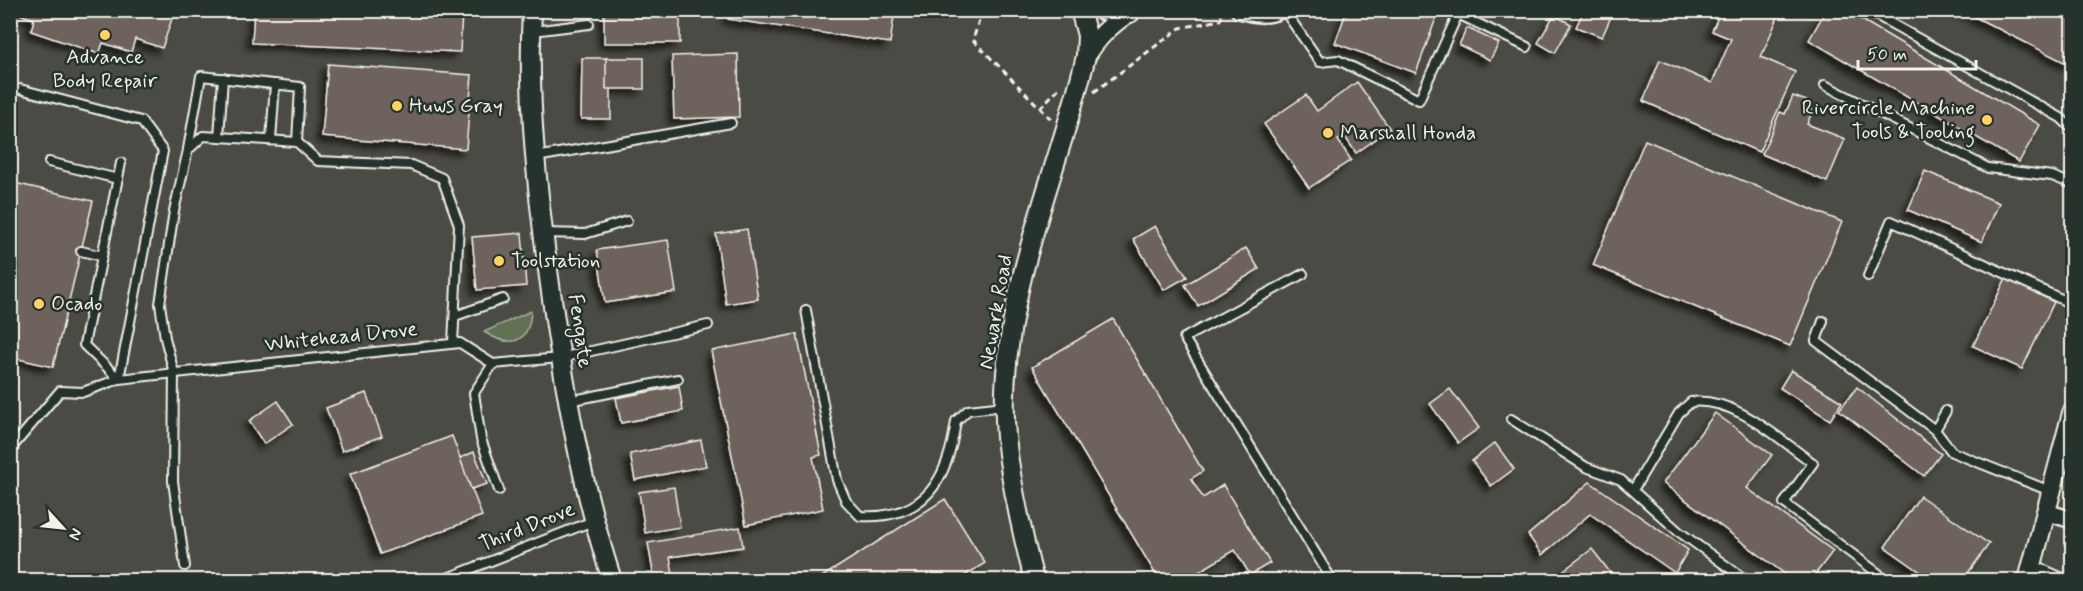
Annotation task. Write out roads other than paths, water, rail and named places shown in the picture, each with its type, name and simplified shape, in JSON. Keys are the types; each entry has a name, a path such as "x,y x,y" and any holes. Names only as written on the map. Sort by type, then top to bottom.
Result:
{"street":[{"name":"Fengate","path":"532,10 530,54 535,157 560,358 576,454 592,521 612,580"},
{"name":"Newark Road","path":"1034,580 1014,500 1006,436 1006,406 1013,324 1024,270 1086,56 1087,34 1080,10"},
{"path":"1101,10 1133,12"},
{"path":"1239,10 1255,14 1272,14 1282,10"},
{"name":"Newark Road","path":"1086,56 1104,31 1133,12"},
{"path":"2030,572 2073,413"},
{"path":"2046,512 2073,520"}],"lane":[{"path":"1282,10 1320,62 1338,60 1419,100 1458,14 1527,47"},
{"path":"1867,10 2072,125"},
{"path":"531,31 589,24"},
{"path":"185,566 173,481 174,373 165,338 160,304 174,211 201,76 300,87 297,142"},
{"path":"219,137 224,78"},
{"path":"271,140 275,84"},
{"path":"1826,85 1988,168 2052,176 2073,184"},
{"path":"20,89 141,121 163,151 119,379"},
{"path":"535,157 730,123"},
{"path":"188,150 203,136 297,142 318,161 411,165 442,178 459,225 453,343 460,343 493,364 560,358 708,325"},
{"path":"50,162 118,179"},
{"path":"119,379 84,345 121,163"},
{"path":"543,233 585,234 627,221"},
{"path":"1868,276 1891,221 2073,304"},
{"path":"81,251 102,256"},
{"path":"1303,274 1185,338 1215,392 1332,580"},
{"path":"455,316 503,299"},
{"path":"806,310 837,480 846,501 860,516 883,517 929,496 942,474 953,445 956,421 968,410 1006,406"},
{"path":"1823,321 1816,341 1935,429 1952,452 2052,492"},
{"name":"Whitehead Drove","path":"10,461 12,445 60,391 82,392 119,379 453,343"},
{"path":"493,364 474,393 481,439 499,490"},
{"path":"568,402 613,390 678,379"},
{"path":"1633,490 1679,413 1690,402 1717,403 1738,411 1813,463 1784,503 1879,574 1875,580"},
{"path":"1935,429 1946,411"},
{"path":"1511,419 1586,467 1621,480 1678,531 1746,580"},
{"name":"Third Drove","path":"442,580 592,521"},
{"path":"2030,572 2067,580"}],"place":[{"name":"Advance Body Repair","path":"105,35"},
{"name":"Huws Gray","path":"397,106"},
{"name":"Rivercircle Machine Tools & Tooling","path":"1987,120"},
{"name":"Marshall Honda","path":"1328,133"},
{"name":"Toolstation","path":"499,261"},
{"name":"Ocado","path":"39,304"}]}
